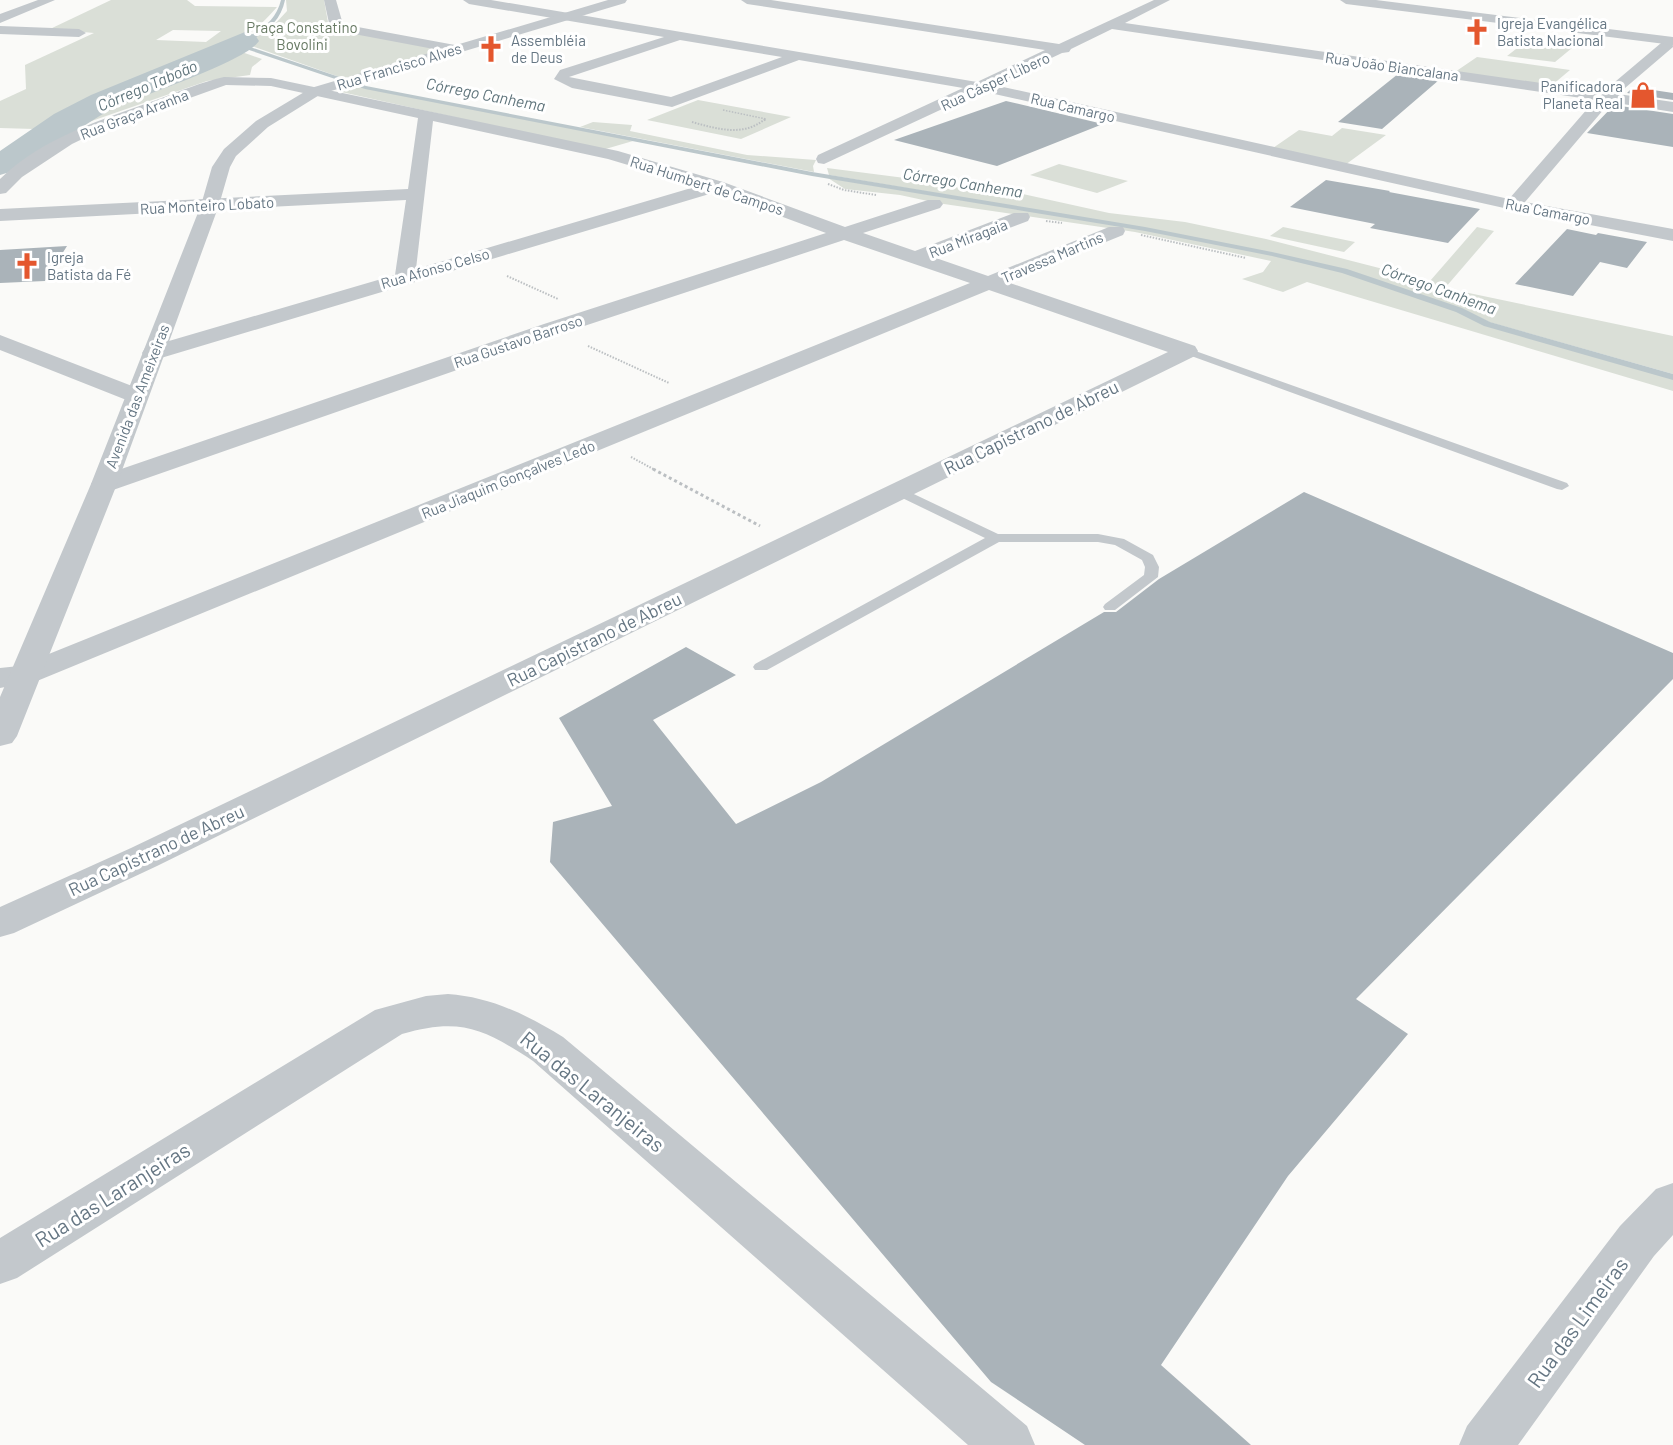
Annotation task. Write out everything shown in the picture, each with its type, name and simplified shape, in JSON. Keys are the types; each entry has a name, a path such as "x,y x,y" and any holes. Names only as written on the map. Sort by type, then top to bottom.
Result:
{"street":[{"path":"0,19 49,0"},
{"path":"330,0 336,23 350,30 455,49"},
{"name":"Rua Camargo","path":"469,0 982,87 1513,205 1673,235"},
{"name":"Rua Francisco Alves","path":"316,91 621,0"},
{"path":"747,0 1064,48"},
{"path":"782,21 844,0"},
{"name":"Rua Cásper Libero","path":"824,159 1164,0"},
{"path":"1346,0 1672,40"},
{"name":"Rua João Biancalana","path":"1111,26 1673,107"},
{"path":"0,30 80,33"},
{"path":"716,42 749,32"},
{"path":"680,36 576,69 561,79 572,84 672,102 799,56"},
{"path":"1513,205 1606,97 1672,40"},
{"name":"Rua Humbert de Campos","path":"212,84 248,80 316,91 612,155 717,186 988,284 1187,351"},
{"name":"Rua Graça Aranha","path":"0,189 9,173 77,134 212,84"},
{"name":"Avenida das Ameixeiras","path":"0,736 13,676 104,484 210,205 221,166 231,153 262,124 316,91"},
{"path":"405,276 426,116"},
{"name":"Rua Afonso Celso","path":"153,353 405,276 717,186"},
{"name":"Rua Monteiro Lobato","path":"0,215 414,194"},
{"name":"Rua Gustavo Barroso","path":"104,484 552,329 934,204"},
{"name":"Rua Miragaia","path":"914,258 1021,218"},
{"name":"Travessa Martins","path":"988,284 1116,231"},
{"name":"Rua Jiaquim Gonçalves Ledo","path":"13,676 988,284"},
{"path":"0,342 137,396"},
{"name":"Rua Capistrano de Abreu","path":"0,923 154,852 1187,351"},
{"name":"Rua das Laranjeiras","path":"0,1263 390,1022 431,1011 472,1011 510,1024 548,1049 1008,1445"},
{"name":"Rua das Limeiras","path":"1486,1445 1637,1241 1673,1203"}],"lane":[{"path":"1187,351 1562,486"},
{"path":"899,491 996,538 1098,538 1119,542 1148,558 1152,567 1151,577 1110,607"},
{"path":"761,667 996,538"}],"path":[{"path":"672,102 682,109 683,116 693,123 739,130 762,123 766,119 711,109 695,111 683,116"},
{"path":"468,258 594,315"},
{"path":"552,329 704,400"},
{"path":"602,441 792,543"}],"green space":[{"path":"111,0 187,0 195,6 277,7 252,32 224,49 34,129 0,128 0,101 26,89 25,65 94,33 50,29","holes":["173,30 221,31 206,42 156,40"]},
{"name":"Praça Constatino Bovolini","path":"286,0 324,0 329,28 447,50 345,79 252,46 251,40 274,25 287,11"},
{"path":"1525,42 1572,48 1555,62 1507,56"},
{"path":"239,51 262,59 252,67 250,75 207,81 83,124 85,119 152,86"},
{"path":"1477,57 1570,70 1551,86 1455,72"},
{"path":"353,86 633,141 602,150 337,91"},
{"path":"698,100 791,117 741,139 647,120"},
{"path":"593,122 632,125 630,131 747,155 816,160 813,166 814,172 580,127"},
{"path":"1342,128 1386,135 1345,165 1273,148 1299,130 1332,136"},
{"path":"1059,164 1128,181 1097,193 1030,175"},
{"path":"827,168 1014,192 1109,213 1185,222 1266,239 1430,281 1477,227 1494,231 1445,288 1673,336 1673,374 1489,322 1460,308 1344,269 1143,228 829,175"},
{"path":"828,178 1145,230 1271,255 1342,272 1455,310 1485,325 1673,379 1673,391 1307,282 1283,292 1242,279 1263,272 1271,261 1135,232 937,203 900,195 845,189"},
{"path":"1283,227 1355,242 1344,252 1270,236"}],"building":[{"path":"1398,74 1439,80 1382,129 1338,122"},
{"path":"1633,87 1673,93 1673,100 1627,93"},
{"path":"1006,101 1103,124 997,166 894,140"},
{"path":"1614,105 1673,114 1673,147 1587,133"},
{"path":"1326,180 1480,209 1448,243 1370,228 1375,224 1290,207"},
{"path":"1567,229 1647,242 1627,268 1600,262 1573,296 1515,284"},
{"name":"Igreja Batista da Fé","path":"67,246 45,281 0,283 0,250"},
{"path":"1304,492 1673,653 1673,679 1356,999 1408,1034 1288,1176 1161,1365 1251,1445 1085,1445 991,1382 550,862 553,822 612,806 559,718 686,647 736,675 653,720 736,824 821,782 1104,612 1116,612 1159,579"}],"waterway":[{"name":"Córrego Canhema","path":"283,0 275,20 264,30 245,41 248,48 365,87 812,174 1145,229 1272,254 1344,271 1459,310 1487,324 1673,377"},
{"name":"Córrego Taboão","path":"0,164 14,158 66,121 102,102 223,53 245,41"}],"place":[{"name":"Igreja Evangélica Batista Nacional","path":"1477,32"},
{"name":"Assembléia de Deus","path":"491,49"},
{"name":"Panificadora Planeta Real","path":"1643,95"},
{"name":"Igreja Batista da Fé","path":"27,266"}]}
